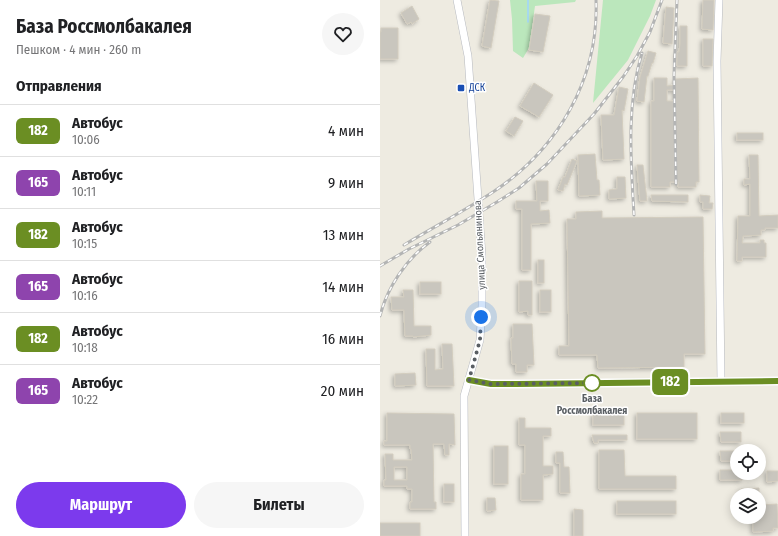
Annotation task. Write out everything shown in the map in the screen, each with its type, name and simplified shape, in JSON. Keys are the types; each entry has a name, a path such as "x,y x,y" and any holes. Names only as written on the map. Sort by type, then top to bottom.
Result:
{"street":[{"name":"улица Смольянинова","path":"457,0 468,56 482,256 480,340 464,396 465,536"},
{"path":"719,0 718,61 721,381"},
{"path":"469,380 491,384 778,381"}],"green space":[{"path":"510,0 576,0 575,2 535,6 529,48 523,58 513,51"},
{"path":"603,0 656,0 650,16 628,60 593,103"}],"building":[{"path":"490,0 499,1 491,48 482,46"},
{"path":"703,0 714,0 713,30 702,29"},
{"path":"412,6 419,19 412,24 411,22 407,24 401,13"},
{"path":"666,7 674,8 672,44 663,43"},
{"path":"535,14 550,16 543,52 529,50"},
{"path":"680,26 687,26 687,66 677,66 677,52 679,52 680,44"},
{"path":"381,28 398,28 398,59 380,59"},
{"path":"703,39 713,39 712,66 703,66"},
{"path":"648,51 656,53 647,76 644,102 637,101 640,77"},
{"path":"654,78 667,78 667,86 675,85 675,79 698,78 699,182 696,182 696,187 678,187 678,182 670,182 670,187 651,187 651,101 654,101","holes":["667,90 675,90 675,101 667,101"]},
{"path":"534,83 553,95 539,117 520,106"},
{"path":"619,87 628,89 624,111 622,110 624,159 603,160 601,115 614,115"},
{"path":"515,117 523,121 514,136 506,131"},
{"path":"737,133 763,133 763,140 737,140"},
{"path":"595,154 600,195 579,196 578,155"},
{"path":"749,155 758,155 759,216 778,215 778,228 765,228 765,230 761,230 761,235 743,236 742,243 760,243 760,240 764,240 764,243 766,243 766,257 742,257 742,261 737,261 738,216 750,216 750,184 744,185 744,179 750,179"},
{"path":"572,159 577,161 567,185 565,184 563,191 558,190 563,177 565,177"},
{"path":"637,165 643,165 647,201 640,201"},
{"path":"617,177 625,177 626,198 609,199 609,190 617,189"},
{"path":"536,181 548,181 548,201 540,201 540,211 549,210 550,223 531,224 531,270 522,270 522,209 516,209 516,201 537,201"},
{"path":"651,195 688,195 688,202 652,201"},
{"path":"700,195 710,196 709,203 713,203 712,209 703,209 703,202 700,202"},
{"path":"602,211 602,218 703,217 705,354 684,354 684,367 598,368 597,355 559,355 559,346 569,346 567,219 576,219 576,212"},
{"path":"538,260 544,260 544,283 538,283"},
{"path":"519,281 532,281 532,315 528,315 528,311 519,312"},
{"path":"420,282 441,282 441,294 420,294"},
{"path":"403,290 413,290 414,326 431,326 431,335 413,337 405,336 404,310 392,310 391,297 404,297"},
{"path":"540,290 551,290 551,312 540,312"},
{"path":"513,324 532,324 534,365 527,365 527,372 516,372 516,364 512,364 511,338 513,338"},
{"path":"442,344 452,344 454,386 427,386 426,349 435,349 435,370 443,369"},
{"path":"415,373 416,385 395,386 395,374"},
{"path":"387,413 454,414 455,445 449,444 449,455 445,455 444,444 433,444 434,502 436,502 436,509 410,509 410,502 412,502 412,489 407,489 407,486 384,486 384,480 386,480 385,454 393,454 393,460 412,460 410,445 384,445 384,441 387,441","holes":["394,467 407,467 407,480 394,480"]},
{"path":"637,413 697,413 697,439 637,439"},
{"path":"721,413 744,413 744,423 721,423"},
{"path":"593,414 624,414 624,425 593,425"},
{"path":"519,418 525,418 525,428 551,428 551,436 543,436 543,466 553,466 553,474 543,475 543,500 521,500 521,474 525,474 525,445 519,445"},
{"path":"720,432 741,432 741,442 721,442"},
{"path":"592,435 627,435 627,440 598,440 598,443 594,443"},
{"path":"494,446 508,446 508,484 494,484"},
{"path":"599,450 624,450 625,476 676,476 676,489 599,489"},
{"path":"720,451 730,451 730,461 721,461"},
{"path":"556,452 563,452 564,467 569,467 570,493 560,493 560,463 556,463"},
{"path":"720,470 730,470 730,480 720,480"},
{"path":"767,471 778,471 778,481 767,482"},
{"path":"444,484 454,484 454,502 444,502"},
{"path":"487,498 495,498 496,510 487,511"},
{"path":"617,501 676,501 676,514 617,514"},
{"path":"777,504 778,528 773,528 773,531 753,532 753,524 766,524 766,505"},
{"path":"574,509 583,510 583,536 574,536"},
{"path":"380,523 420,523 420,536 380,536"}],"waterway":[{"path":"528,0 528,22"}],"railway":[{"path":"404,245 493,192 516,175 537,155 555,133 570,110 582,84 590,57 595,29 596,0"},
{"path":"380,266 409,249 458,225 497,202 519,188 547,164 594,114 623,77 637,56 650,32 662,0"},
{"path":"676,184 674,75 677,0"},
{"path":"634,215 631,154 632,113 637,73 642,53"},
{"path":"380,316 387,295 405,266 430,242"}],"bus line":[{"name":"182","path":"469,380 491,384 778,381"}],"place":[{"name":"ДСК","path":"461,88"},
{"name":"База Россмолбакалея","path":"592,383"}],"route":[{"path":"481,317 480,340 469,380 491,384 592,383"}]}
